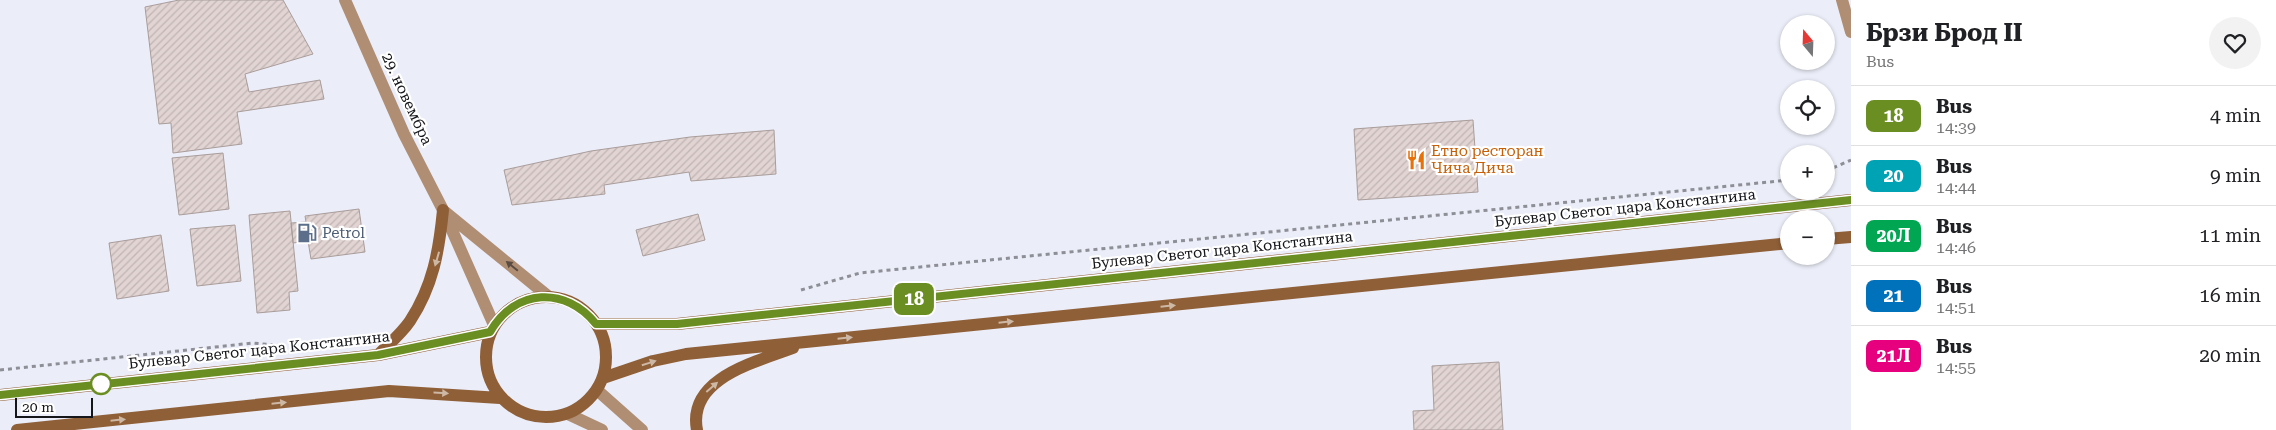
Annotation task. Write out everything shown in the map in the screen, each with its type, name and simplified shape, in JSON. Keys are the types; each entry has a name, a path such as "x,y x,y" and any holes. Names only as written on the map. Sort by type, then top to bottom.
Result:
{"main road":[{"name":"Булевар Светог цара Константина","path":"596,324 677,324 1851,200"},
{"path":"378,355 409,322 428,286 439,249 443,210"},
{"path":"1835,238 1851,237"},
{"path":"603,378 653,361 686,354 1780,244"},
{"path":"550,297 571,302 585,312 596,324 603,337 606,364 603,378 588,400 568,414 539,418 512,408 500,398 490,380 485,360 486,345 492,328 508,311 524,301 550,297"},
{"name":"Булевар Светог цара Константина","path":"0,395 378,355 492,328"},
{"path":"697,430 695,418 707,388 740,367 812,342"},
{"path":"17,430 389,391 500,398"}],"street":[{"name":"29. новембра","path":"345,0 404,134 443,210 492,328"},
{"path":"1842,0 1851,32"},
{"name":"29. новембра","path":"443,210 550,297"},
{"path":"596,390 642,430"},
{"path":"568,414 602,430"}],"path":[{"path":"1835,167 1851,160"},
{"path":"796,291 860,273 1780,181"}],"building":[{"path":"179,0 283,0 313,54 245,74 249,92 320,80 324,99 237,112 242,144 173,153 171,123 159,124 145,7"},
{"name":"Етно ресторан Чича Дича","path":"1473,120 1478,192 1358,200 1354,129"},
{"path":"774,130 776,174 691,181 689,172 604,185 605,194 512,205 504,170 591,151 690,137"},
{"path":"223,153 229,209 179,215 172,158"},
{"path":"359,209 365,252 311,259 308,241 293,243 291,223 306,222 305,216"},
{"path":"290,211 298,291 289,292 290,310 257,313 249,215"},
{"path":"698,214 705,240 643,256 636,230"},
{"path":"235,225 241,281 197,286 190,229"},
{"path":"161,235 169,291 117,299 109,243"},
{"path":"1499,362 1503,430 1414,430 1413,411 1434,410 1432,366"}],"bus line":[{"name":"18","path":"0,395 378,355 490,332 494,325 512,307 537,297 550,297 571,302 581,308 596,324 624,326 677,324 1851,200"}],"place":[{"name":"Етно ресторан Чича Дича","path":"1416,160"},
{"name":"Petrol","path":"307,233"}]}
